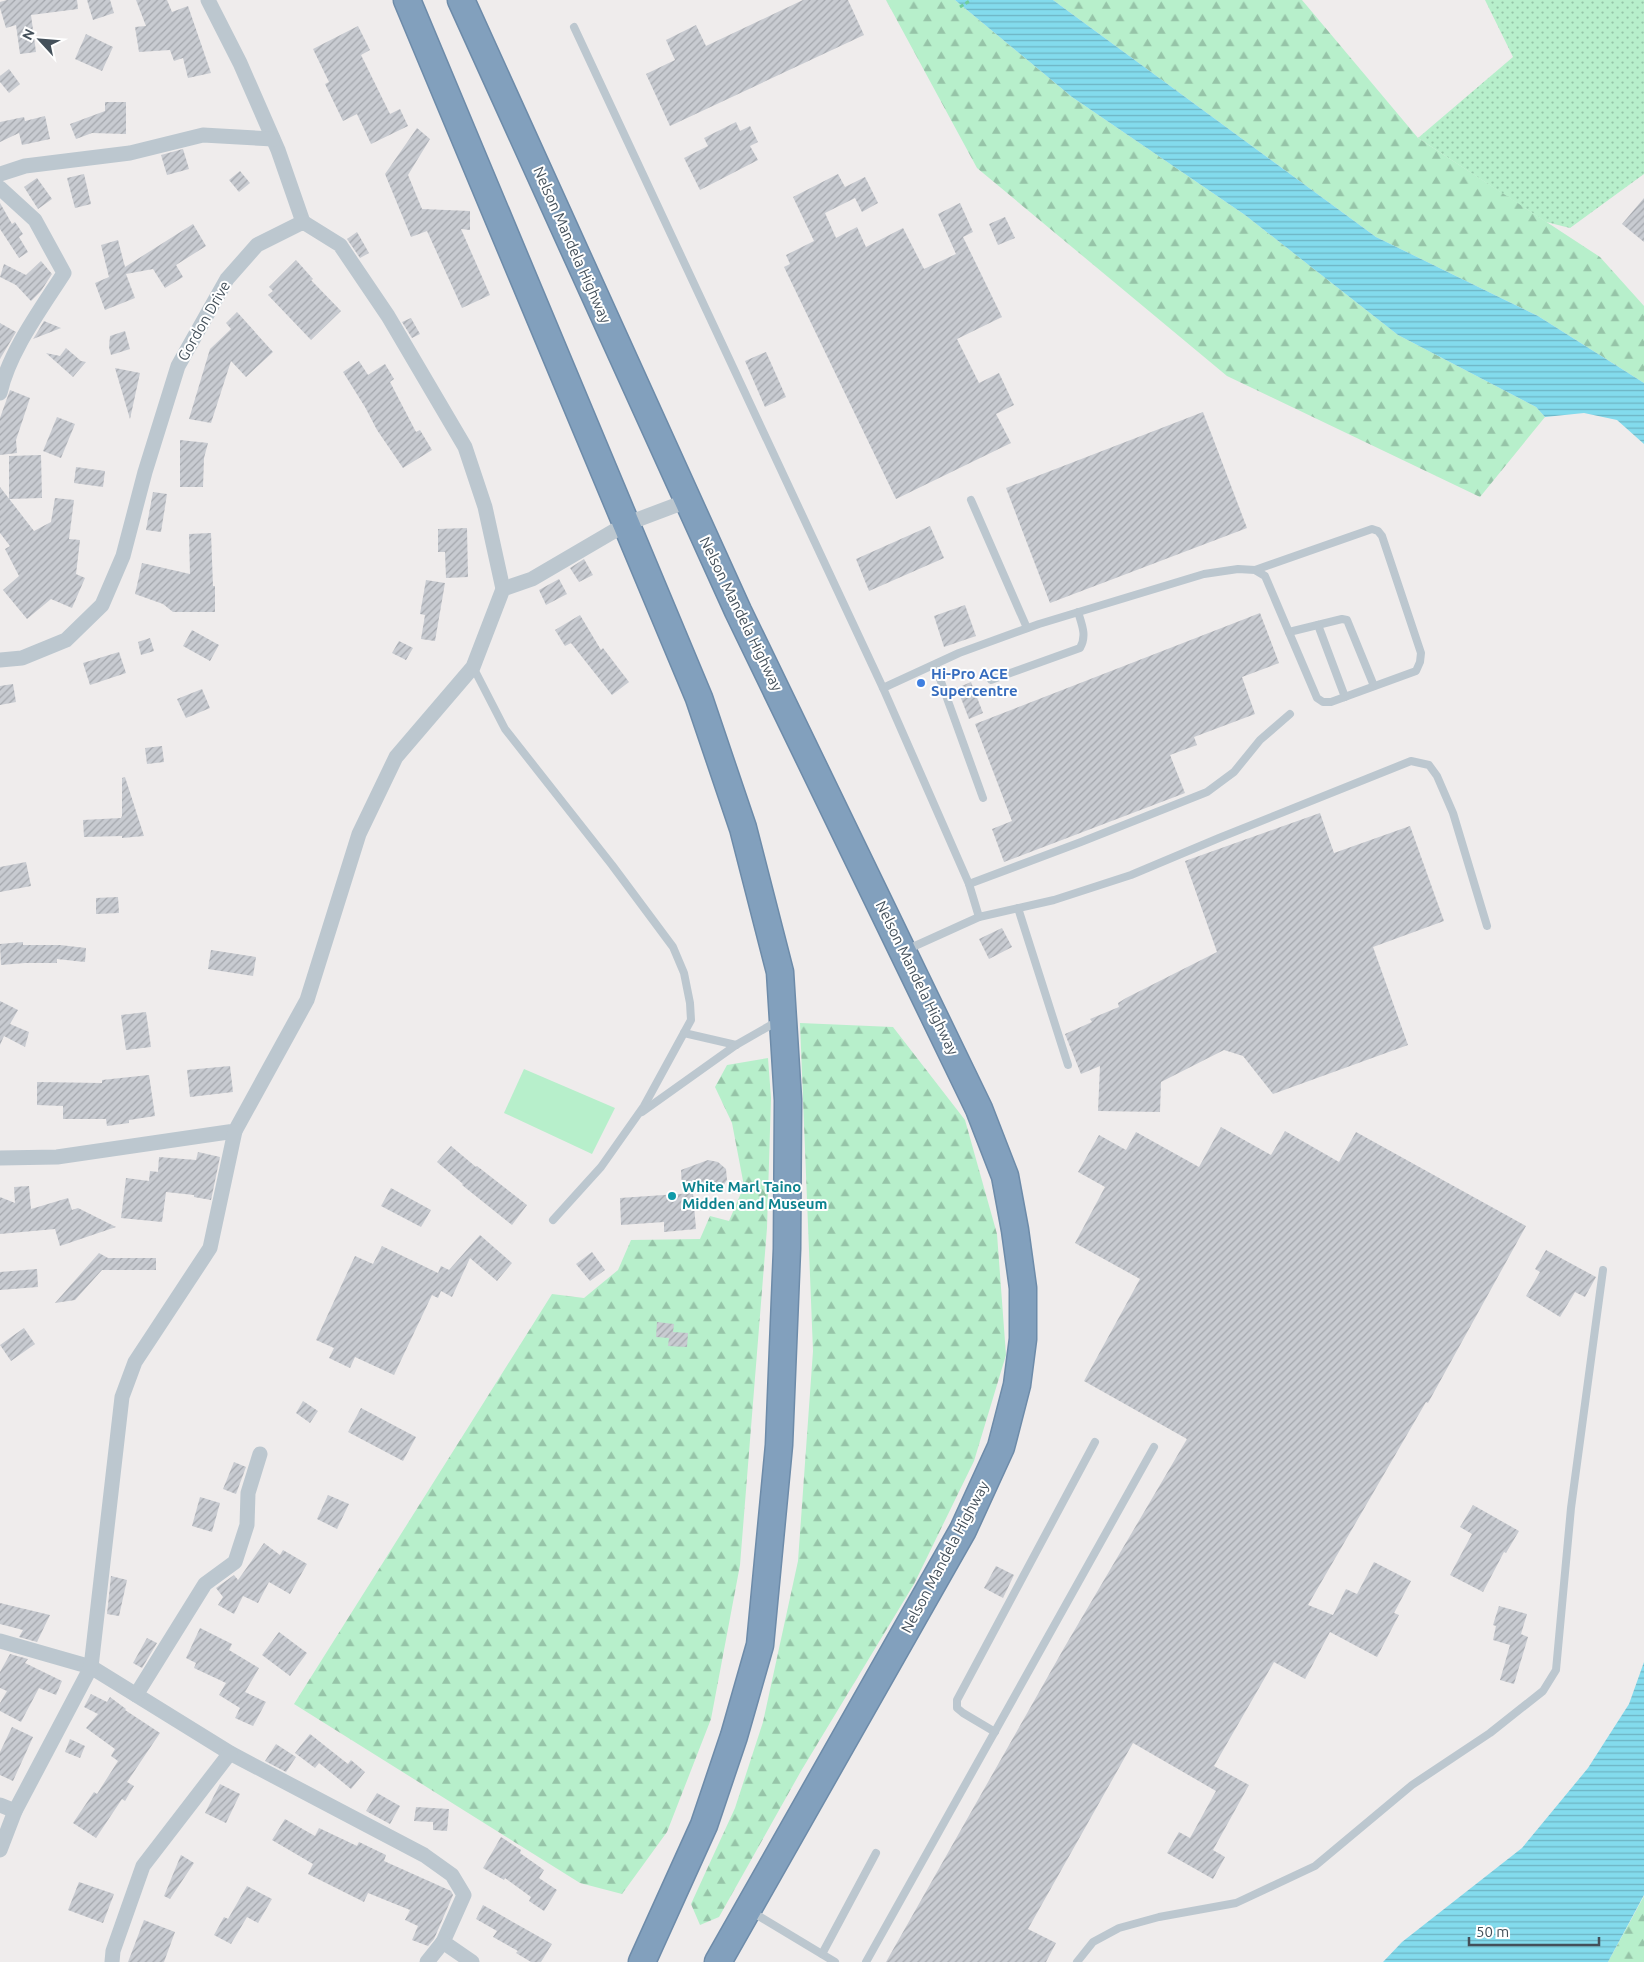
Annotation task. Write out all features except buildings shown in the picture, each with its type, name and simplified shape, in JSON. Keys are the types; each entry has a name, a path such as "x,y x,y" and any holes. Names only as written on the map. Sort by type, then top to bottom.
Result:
{"highway":[{"path":"407,0 634,531 699,698 743,828 780,972 788,1100 787,1249 779,1445 760,1645 734,1736 704,1825 642,1962"},
{"name":"Nelson Mandela Highway","path":"461,0 691,493 738,611 979,1109 1005,1176 1023,1288 1023,1339 1017,1385 1002,1447 963,1530 718,1962"}],"street":[{"path":"0,1850 16,1811 90,1666 122,1397 135,1362 210,1248 235,1131 307,1000 359,834 396,757 473,667 502,589 485,507 465,447 388,316 340,245 303,222 273,140 240,63 208,0"},
{"path":"0,174 26,166 130,153 203,135 273,140"},
{"path":"0,188 35,220 64,273 29,327 3,380 0,393"},
{"name":"Gordon Drive","path":"0,660 22,658 66,640 102,605 122,556 145,472 178,366 227,279 257,245 303,222"},
{"path":"502,589 532,579 634,531 691,493"},
{"path":"0,1158 58,1157 235,1131"},
{"path":"136,1695 205,1584 235,1562 247,1525 248,1493 260,1454"},
{"path":"0,1641 90,1666 230,1753 424,1855 452,1876 464,1895 443,1942 427,1962"},
{"path":"112,1962 113,1951 143,1866 230,1753"},
{"path":"0,1805 16,1811"},
{"path":"443,1942 472,1962"}],"lane":[{"path":"574,27 883,688 968,884 979,917"},
{"path":"971,500 1027,628"},
{"path":"883,688 960,653 1027,628 1204,574 1238,569 1255,570 1372,529 1380,533 1420,653 1420,662 1416,671 1331,702 1323,702 1317,698 1265,576 1255,570"},
{"path":"991,680 1080,648 1084,642 1084,631 1078,612"},
{"path":"1289,632 1342,619 1347,620 1374,686"},
{"path":"1318,625 1345,697"},
{"path":"935,665 983,798"},
{"path":"473,667 505,729 612,865 673,947 684,973 690,1003 691,1020 638,1114 601,1167 553,1220"},
{"path":"968,884 1208,792 1234,772 1260,740 1290,714"},
{"path":"904,951 979,917 1054,900 1131,875 1411,761 1429,765 1437,776 1453,813 1487,926"},
{"path":"1018,908 1068,1065"},
{"path":"638,1114 736,1045 784,1017"},
{"path":"684,1033 736,1045"},
{"path":"1077,1962 1093,1942 1119,1928 1159,1917 1236,1903 1315,1866 1412,1784 1490,1733 1543,1691 1556,1670 1571,1508 1603,1270"},
{"path":"995,1732 957,1708 957,1700 1095,1442"},
{"path":"866,1962 1154,1447"},
{"path":"822,1954 876,1853"},
{"path":"748,1909 835,1962"}],"path":[{"path":"960,8 971,0"}],"green space":[{"path":"886,0 955,0 1072,97 1245,215 1398,335 1536,407 1545,417 1480,497 1227,376 977,168"},
{"path":"1053,0 1302,0 1418,138 1600,257 1644,306 1644,383 1538,316 1376,237"},
{"path":"1485,0 1644,0 1644,174 1570,228 1546,222 1418,138 1513,57"},
{"path":"800,1023 893,1027 965,1120 997,1234 1006,1355 974,1461 914,1584 801,1771 719,1917 700,1925 691,1904 735,1808 763,1722 798,1561 813,1351"},
{"path":"768,1058 771,1098 767,1228 740,1565 711,1719 667,1832 622,1894 580,1883 294,1704 552,1294 584,1298 618,1270 631,1240 700,1239 710,1216 729,1221 744,1186 732,1123 715,1087 727,1065"},
{"path":"524,1069 615,1108 592,1154 504,1113"},
{"path":"1644,1896 1644,1962 1608,1962"}],"water":[{"path":"955,0 1053,0 1376,237 1538,316 1644,383 1644,444 1617,420 1584,413 1545,417 1536,407 1398,335 1245,215 1072,97"},
{"path":"1644,1662 1644,1895 1608,1962 1383,1962 1402,1942 1522,1848 1588,1768 1629,1704"}],"place":[{"name":"Hi-Pro ACE Supercentre","path":"921,683"},
{"name":"White Marl Taino Midden and Museum","path":"672,1196"}]}
